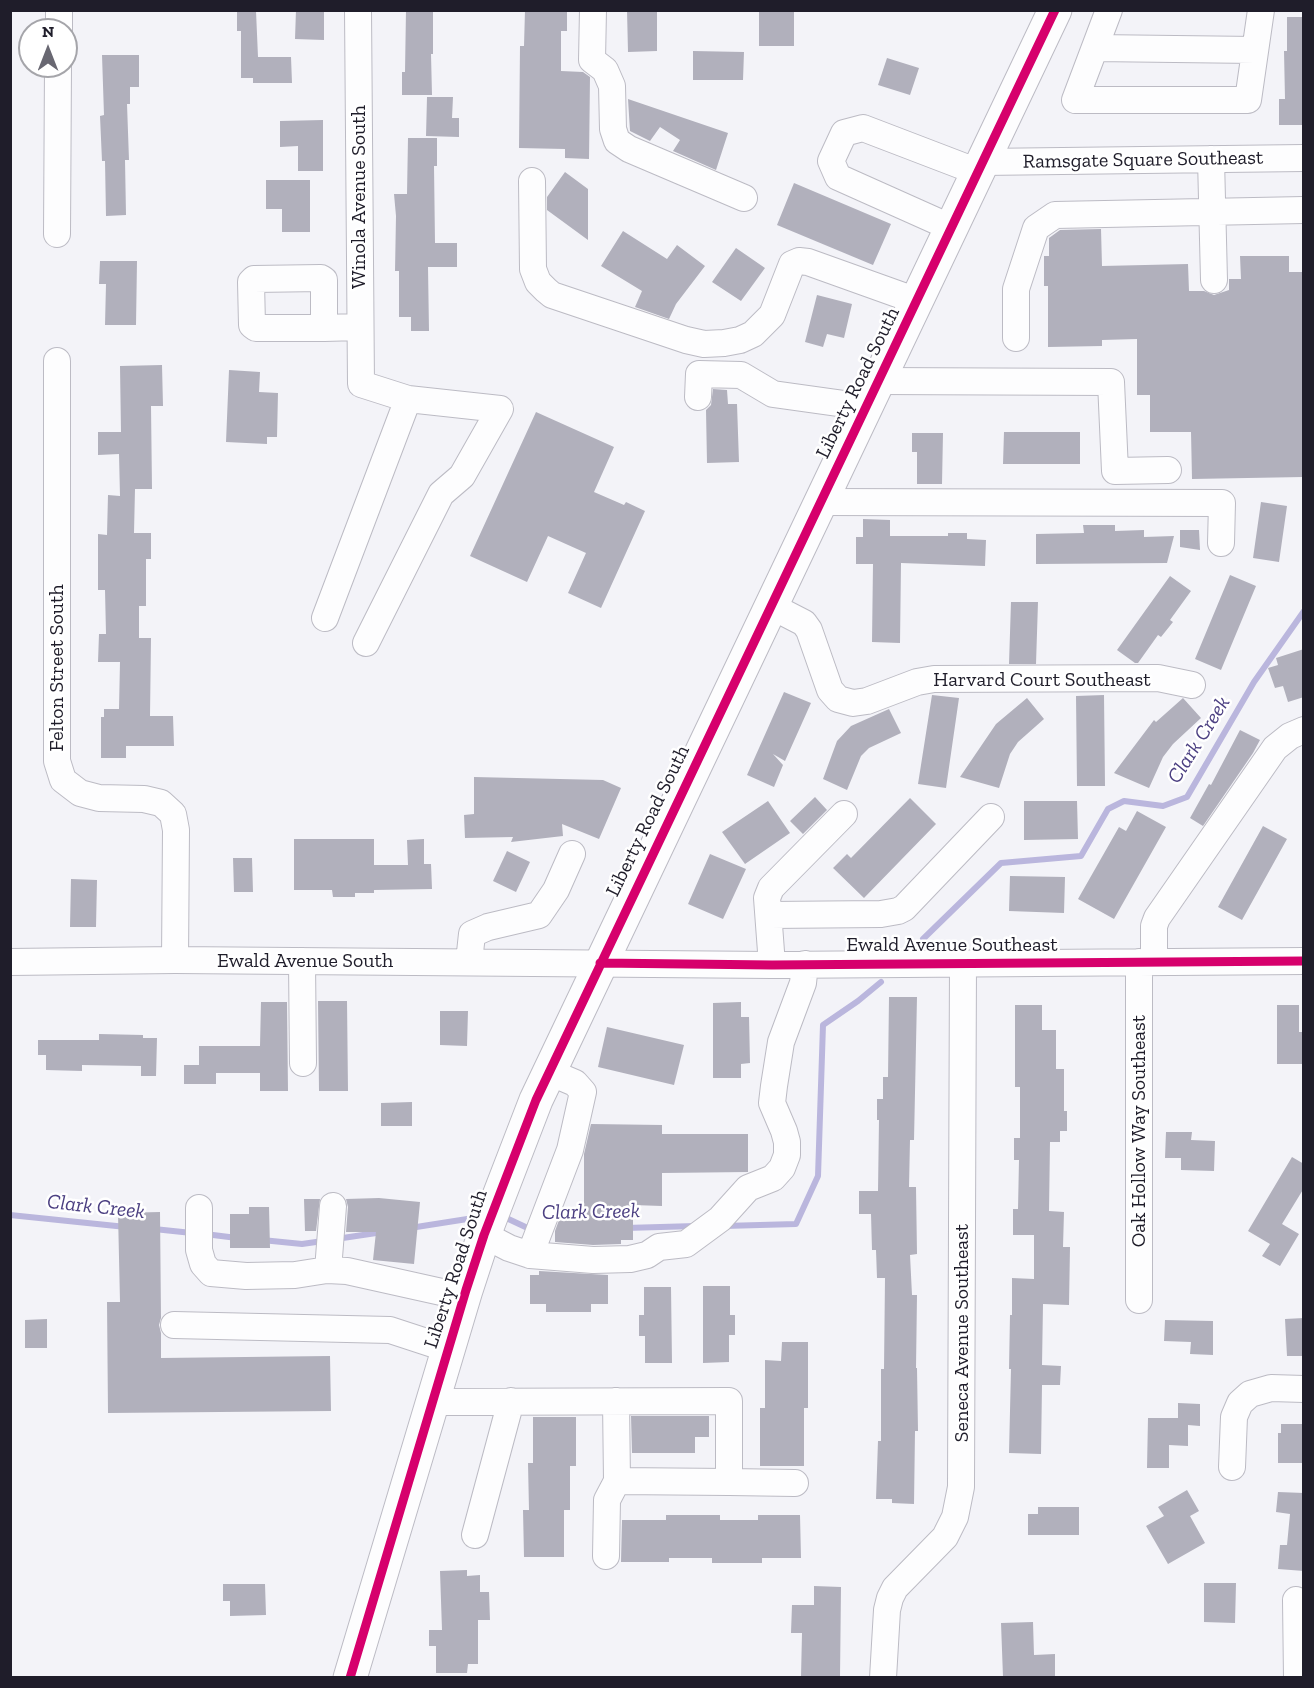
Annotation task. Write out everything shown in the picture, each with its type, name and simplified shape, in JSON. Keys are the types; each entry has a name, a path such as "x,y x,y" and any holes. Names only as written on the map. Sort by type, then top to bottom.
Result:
{"main road":[{"name":"Liberty Road South","path":"350,1677 464,1297 514,1154 600,963 1055,10"}],"street":[{"name":"Winola Avenue South","path":"358,10 361,384 408,399"},
{"path":"593,10 592,60 605,70 612,86 613,129 617,141 629,149 744,198"},
{"path":"1109,10 1075,100 1248,100 1261,10"},
{"path":"1095,48 1255,50"},
{"path":"57,234 58,78"},
{"path":"952,228 838,177 831,161 844,133 863,128 980,167"},
{"name":"Ramsgate Square Southeast","path":"980,167 1304,158"},
{"path":"1211,159 1214,280"},
{"path":"532,181 533,269 538,282 552,295 686,340 704,344 724,343 740,340 753,334 772,315 792,264 800,261 917,302"},
{"path":"1016,338 1016,289 1036,228 1055,214 1304,210"},
{"path":"324,328 359,327"},
{"name":"Felton Street South","path":"57,361 57,760 63,780 80,793 99,798 144,799 161,803 173,814 176,830 176,960"},
{"path":"698,397 699,374 741,375 773,394 872,394 1111,382 1115,471 1168,470"},
{"path":"325,618 408,399 500,410 462,476 441,494 366,643"},
{"path":"821,502 1222,503 1221,543"},
{"name":"Harvard Court Southeast","path":"771,606 804,623 830,690 838,699 853,703 867,701 917,682 934,679 1158,678 1192,685"},
{"name":"Oak Hollow Way Southeast","path":"1139,1300 1146,962 1154,926 1157,918 1275,748 1290,736 1304,730"},
{"path":"772,965 767,898 771,888 844,814"},
{"path":"770,915 880,914 898,911 904,908 991,817"},
{"path":"469,962 472,934 488,927 539,915 556,890 572,854"},
{"name":"Ewald Avenue South","path":"10,962 176,960 600,963"},
{"path":"302,961 303,1064"},
{"name":"Ewald Avenue Southeast","path":"600,963 772,965 1304,961"},
{"name":"Seneca Avenue Southeast","path":"883,1677 887,1610 890,1598 895,1588 945,1537 955,1517 961,1487 963,963"},
{"path":"484,1235 509,1248 530,1255 593,1260 630,1259 647,1255 659,1247 686,1244 720,1219 748,1188 773,1178 782,1168 787,1155 784,1131 772,1103 781,1042 803,983 805,964"},
{"path":"530,1255 570,1150 583,1092 575,1083 549,1072"},
{"path":"328,1270 333,1206"},
{"path":"199,1208 202,1264 211,1274 296,1275 328,1270 347,1271 464,1297"},
{"path":"174,1325 390,1330 448,1349"},
{"path":"1232,1467 1234,1417 1240,1404 1250,1394 1271,1388 1304,1389"},
{"path":"475,1534 512,1401"},
{"path":"606,1556 607,1500 617,1481 616,1401"},
{"path":"433,1402 729,1401 729,1482"},
{"path":"617,1481 795,1483"},
{"path":"1296,1600 1297,1677"}],"building":[{"path":"296,10 324,10 324,40 295,39"},
{"path":"406,10 433,10 432,95 402,95 402,72 405,72"},
{"path":"525,10 567,10 567,31 561,31 561,71 583,72 590,77 589,159 565,158 565,149 519,148 520,46 524,46"},
{"path":"627,10 657,10 657,51 628,52"},
{"path":"759,10 794,10 794,46 759,46"},
{"path":"256,11 258,57 291,57 292,83 253,83 253,78 241,78 241,31 237,31 237,12"},
{"path":"1287,17 1304,17 1304,125 1279,125 1279,99 1285,99 1284,51 1287,51"},
{"path":"693,51 744,52 743,80 693,80"},
{"path":"102,55 139,55 139,87 130,87 130,104 127,104 129,160 125,160 126,215 106,216 105,161 102,161 100,116 104,115"},
{"path":"887,58 919,68 910,95 878,85"},
{"path":"427,97 453,97 452,118 459,118 459,137 426,136"},
{"path":"628,99 728,133 716,170 673,151 680,140 660,127 650,141 630,131"},
{"path":"323,120 323,171 298,171 298,146 280,147 280,121"},
{"path":"408,138 437,138 437,166 434,166 435,243 457,243 457,267 428,267 429,331 411,331 411,317 399,317 399,271 395,271 394,194 407,194"},
{"path":"565,172 588,189 588,240 547,210 547,197"},
{"path":"266,180 310,180 310,232 282,232 282,209 266,209"},
{"path":"794,183 891,224 873,265 777,225"},
{"path":"1101,229 1102,266 1188,264 1189,291 1204,291 1214,295 1229,290 1229,279 1241,279 1240,256 1289,256 1289,272 1304,272 1303,477 1192,479 1191,432 1150,432 1150,395 1137,395 1137,339 1102,340 1102,346 1048,347 1048,286 1044,286 1044,256 1049,256 1049,238 1060,230"},
{"path":"623,231 667,259 677,245 705,266 676,304 669,319 635,307 642,291 601,266"},
{"path":"736,248 765,268 741,301 712,282"},
{"path":"100,261 137,261 136,325 105,325 106,284 99,284"},
{"path":"817,295 852,304 844,338 827,334 823,347 805,342"},
{"path":"162,365 163,406 151,406 152,489 135,489 134,533 151,533 151,559 146,559 146,606 139,606 139,638 151,638 150,716 173,716 174,746 126,746 126,758 101,758 101,717 104,717 104,709 119,709 120,662 98,662 99,634 106,634 105,590 98,590 98,534 107,535 108,495 120,496 119,454 98,455 98,432 121,432 120,366"},
{"path":"229,370 260,372 259,392 278,393 277,437 267,437 267,444 226,442"},
{"path":"713,389 727,390 728,404 737,404 739,462 707,463 706,410 711,405"},
{"path":"536,412 614,447 594,492 624,505 626,502 645,511 601,608 568,593 586,553 548,536 527,582 470,556"},
{"path":"1004,432 1080,432 1080,464 1003,464"},
{"path":"912,433 943,433 942,484 917,484 917,452 912,452"},
{"path":"1261,502 1287,506 1279,562 1253,558"},
{"path":"863,519 890,520 890,536 948,536 948,533 967,533 967,539 986,540 985,566 901,563 900,643 872,642 873,564 856,564 856,537 863,537"},
{"path":"1083,525 1115,525 1115,531 1144,530 1144,537 1174,536 1167,563 1036,564 1036,534 1084,533"},
{"path":"1180,530 1199,530 1200,550 1180,547"},
{"path":"1230,575 1256,586 1221,670 1195,659"},
{"path":"1170,576 1191,591 1170,620 1173,622 1161,637 1158,635 1138,663 1135,663 1117,650"},
{"path":"1011,602 1038,602 1036,664 1009,664"},
{"path":"1304,649 1304,697 1288,702 1283,686 1275,688 1268,668 1278,665 1276,658"},
{"path":"784,692 811,703 785,761 773,754 783,765 774,787 747,775"},
{"path":"932,695 959,698 946,788 918,784"},
{"path":"1104,695 1105,786 1077,786 1076,696"},
{"path":"1027,698 1044,719 1018,742 1010,754 999,788 960,777 996,724"},
{"path":"1183,698 1201,718 1173,744 1163,757 1149,788 1114,773 1154,720 1156,722"},
{"path":"889,709 901,733 869,748 861,756 847,790 823,779 837,741 851,726"},
{"path":"1240,730 1260,740 1203,826 1190,818 1209,784 1211,785"},
{"path":"474,777 603,780 621,788 599,839 562,824 563,836 511,842 513,837 465,838 464,815 474,814"},
{"path":"815,797 827,810 803,834 790,821"},
{"path":"910,798 936,824 864,898 833,868 847,854 851,858"},
{"path":"768,801 790,833 745,864 722,832"},
{"path":"1024,801 1077,801 1078,839 1024,840"},
{"path":"1137,811 1166,827 1114,919 1078,899 1119,827 1126,831"},
{"path":"1263,826 1287,839 1242,920 1218,907"},
{"path":"294,839 374,839 374,865 408,865 407,840 424,839 424,864 431,864 432,889 374,890 374,893 355,893 355,897 333,897 332,890 294,890"},
{"path":"507,851 530,862 516,892 493,881"},
{"path":"710,854 746,869 723,919 688,904"},
{"path":"233,858 252,858 253,892 234,892"},
{"path":"1010,876 1065,877 1064,913 1009,911"},
{"path":"71,879 97,880 96,927 70,927"},
{"path":"889,997 917,997 914,1140 910,1140 909,1187 916,1187 917,1254 910,1255 912,1295 917,1295 918,1431 915,1431 914,1504 892,1503 892,1499 876,1499 878,1441 881,1441 881,1369 884,1369 885,1278 877,1278 876,1250 872,1250 871,1214 859,1214 859,1191 878,1191 877,1099 883,1099 883,1077 888,1077"},
{"path":"318,1001 347,1001 348,1091 319,1091"},
{"path":"261,1002 287,1002 288,1091 260,1091 260,1073 216,1073 216,1084 184,1084 184,1065 199,1065 199,1046 260,1046"},
{"path":"741,1002 741,1017 749,1017 750,1063 741,1064 741,1078 713,1078 713,1003"},
{"path":"1015,1005 1042,1005 1042,1030 1056,1030 1056,1069 1064,1069 1064,1111 1067,1111 1067,1131 1060,1131 1060,1142 1050,1142 1049,1211 1064,1212 1063,1247 1070,1247 1069,1305 1043,1304 1042,1365 1061,1366 1060,1385 1042,1385 1041,1454 1009,1453 1012,1278 1034,1279 1034,1235 1013,1235 1013,1209 1018,1209 1019,1160 1014,1160 1014,1138 1020,1138 1020,1087 1015,1087"},
{"path":"1277,1005 1299,1005 1299,1032 1304,1032 1304,1064 1277,1064"},
{"path":"440,1011 468,1011 467,1046 440,1045"},
{"path":"607,1027 684,1045 674,1085 598,1067"},
{"path":"99,1034 143,1035 143,1038 157,1038 156,1076 141,1076 141,1066 82,1065 82,1071 46,1070 46,1055 38,1055 38,1040 99,1040"},
{"path":"412,1102 412,1126 381,1126 381,1103"},
{"path":"591,1124 662,1125 662,1134 748,1134 748,1172 662,1173 662,1206 633,1205 633,1240 621,1240 621,1244 593,1245 555,1242 555,1231 562,1212 584,1212 584,1154"},
{"path":"1166,1132 1192,1132 1191,1140 1215,1141 1214,1171 1181,1170 1181,1158 1165,1158"},
{"path":"1292,1157 1304,1164 1304,1188 1282,1224 1299,1234 1280,1266 1262,1256 1270,1244 1248,1231"},
{"path":"379,1198 420,1202 414,1264 373,1260 376,1232 346,1232 348,1207 346,1199"},
{"path":"304,1199 320,1199 316,1231 305,1231"},
{"path":"249,1207 269,1207 270,1248 230,1248 230,1214 249,1214"},
{"path":"160,1212 161,1358 330,1356 331,1411 108,1413 107,1302 120,1302 118,1213"},
{"path":"539,1271 608,1275 608,1304 591,1304 591,1312 546,1312 546,1304 530,1304 530,1275 539,1275"},
{"path":"703,1286 730,1286 730,1315 735,1315 735,1335 729,1335 729,1362 703,1363"},
{"path":"644,1287 671,1287 672,1363 645,1363 645,1336 639,1336 639,1315 644,1315"},
{"path":"1304,1318 1304,1356 1287,1356 1285,1319"},
{"path":"47,1319 47,1348 25,1348 25,1320"},
{"path":"1165,1320 1213,1321 1213,1355 1190,1354 1191,1342 1164,1341"},
{"path":"782,1342 808,1342 808,1408 804,1408 804,1466 760,1466 760,1408 765,1408 765,1360 781,1361"},
{"path":"1178,1403 1200,1404 1200,1426 1188,1425 1188,1446 1169,1445 1169,1468 1147,1468 1148,1418 1178,1418"},
{"path":"631,1416 709,1416 709,1437 695,1437 695,1453 632,1453"},
{"path":"533,1417 576,1417 576,1466 570,1466 570,1510 564,1510 564,1557 524,1557 523,1510 529,1510 528,1463 533,1463"},
{"path":"1281,1424 1304,1424 1304,1463 1278,1463 1278,1433 1281,1433"},
{"path":"1187,1490 1199,1511 1190,1516 1205,1543 1168,1564 1146,1526 1164,1516 1158,1507"},
{"path":"1278,1492 1304,1493 1304,1571 1278,1569 1280,1545 1287,1545 1290,1514 1276,1512"},
{"path":"1038,1507 1079,1507 1079,1535 1028,1535 1028,1514 1038,1514"},
{"path":"666,1515 720,1515 720,1520 758,1520 758,1515 800,1515 801,1558 762,1558 762,1563 712,1563 712,1558 669,1558 669,1562 621,1562 622,1520 666,1520"},
{"path":"467,1570 467,1576 480,1575 480,1592 489,1592 490,1620 478,1620 478,1664 468,1664 467,1673 436,1673 436,1646 429,1646 429,1630 442,1630 440,1571"},
{"path":"1204,1583 1236,1583 1235,1623 1204,1622"},
{"path":"223,1584 265,1584 266,1615 230,1616 230,1601 223,1601"},
{"path":"814,1586 841,1587 840,1677 801,1677 802,1633 791,1633 792,1605 814,1605"},
{"path":"1033,1622 1034,1655 1055,1654 1055,1677 1003,1677 1001,1623"}],"waterway":[{"name":"Clark Creek","path":"923,939 1001,863 1081,856 1108,809 1124,801 1163,806 1187,797 1254,682 1304,611"},
{"name":"Clark Creek","path":"724,1226 796,1224 818,1176 823,1025 881,982"},
{"name":"Clark Creek","path":"10,1215 126,1227"},
{"name":"Clark Creek","path":"502,1216 534,1231"},
{"name":"Clark Creek","path":"410,1228 480,1217"},
{"name":"Clark Creek","path":"625,1228 696,1226"},
{"name":"Clark Creek","path":"154,1229 192,1233"},
{"name":"Clark Creek","path":"336,1239 383,1232"},
{"name":"Clark Creek","path":"205,1234 237,1238"},
{"name":"Clark Creek","path":"262,1240 302,1244 323,1241"}],"cycle path":[{"path":"350,1678 466,1290 484,1235 536,1100 1055,10"},
{"path":"600,963 772,965 1304,961"}]}
